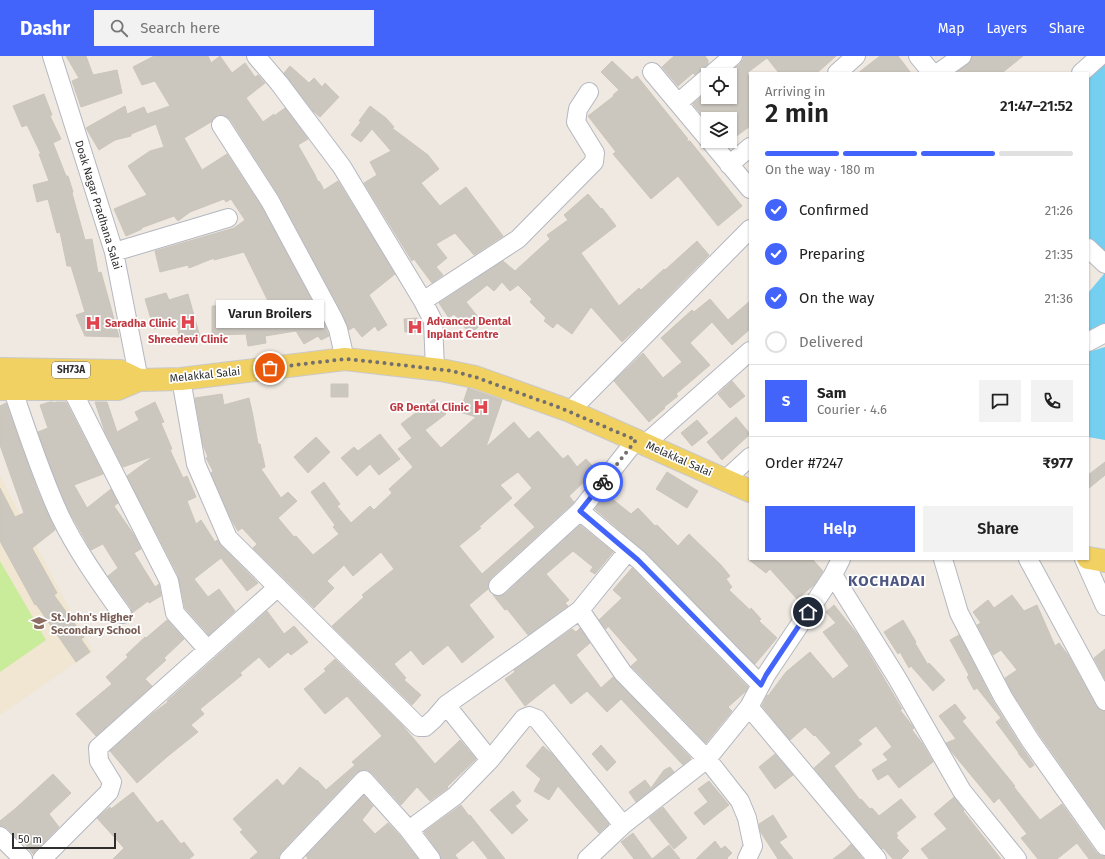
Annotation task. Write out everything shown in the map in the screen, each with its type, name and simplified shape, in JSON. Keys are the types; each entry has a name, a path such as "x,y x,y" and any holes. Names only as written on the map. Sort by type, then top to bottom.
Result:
{"main road":[{"name":"Melakkal Salai","path":"6,388 118,389 140,380 181,379 345,359 452,371 475,377 570,411 749,491"},
{"name":"Melakkal Salai","path":"0,369 120,371 140,380"},
{"path":"1089,558 1105,561"}],"street":[{"name":"Doak Nagar Pradhana Salai","path":"52,56 114,252 140,380"},
{"path":"256,56 279,83 342,167 424,301 433,321 435,369"},
{"path":"719,68 733,56"},
{"path":"838,72 856,56"},
{"path":"918,56 931,72"},
{"path":"939,72 962,56"},
{"path":"1083,72 1100,56"},
{"path":"652,72 701,130"},
{"path":"678,103 701,83"},
{"path":"424,301 518,239 594,162 595,152 576,122 578,109 589,92"},
{"path":"221,125 270,201 333,318 338,329 345,359"},
{"path":"716,148 749,188"},
{"path":"730,165 749,148"},
{"path":"114,252 228,218"},
{"path":"570,411 749,230"},
{"path":"1089,249 1105,264"},
{"path":"1089,341 1105,333"},
{"path":"498,586 580,511 641,442 749,352"},
{"path":"181,379 196,464 228,538 419,727 425,727 446,705 530,647 580,610 628,551"},
{"path":"6,388 61,517 88,566 122,614"},
{"path":"71,388 169,581 175,613 208,650"},
{"path":"725,480 749,458"},
{"path":"580,511 638,560 761,685"},
{"path":"587,859 623,825 707,759 749,707 766,675 833,575 840,560"},
{"path":"943,560 959,613 1003,697 1030,740 1105,846"},
{"path":"1029,560 1105,701"},
{"path":"1084,560 1105,606"},
{"path":"833,575 897,678 962,792 1017,859"},
{"path":"42,859 109,792 112,782 99,761 98,748 278,587"},
{"path":"580,610 623,673 707,759 740,801 747,818 753,846 747,859"},
{"path":"446,705 490,760"},
{"path":"749,707 877,859"},
{"path":"409,830 455,796 490,760 524,718 529,716 537,719 623,825"},
{"path":"289,859 364,780 409,830 431,859"},
{"path":"0,836 23,859"}],"shaded area":[{"name":"St. John's Higher Secondary School","path":"0,476 93,651 0,715"}],"green space":[{"path":"0,561 46,640 0,672"}],"water":[{"path":"1105,63 1105,342 1089,330 1089,292 1104,274 1089,237 1089,78"},
{"path":"1105,347 1105,440 1089,437 1089,352"}],"building":[{"path":"66,56 86,56 93,75 117,70 122,93 81,107 72,81 79,78"},
{"path":"154,56 208,56 211,63 220,56 232,73 245,63 255,77 258,75 265,83 246,98 263,122 285,108 308,139 298,145 318,182 319,181 323,188 321,191 338,181 395,274 369,295 387,325 378,331 375,326 362,337 354,327 349,330 342,313 279,196 230,119 225,116 216,116 211,122 184,138 202,170 227,154 261,206 324,323 329,336 321,340 318,336 304,344 296,331 265,336 266,343 248,346 246,334 212,335 212,306 246,305 268,301 244,252 214,260 214,258 189,268 188,265 160,272 155,251 234,228 245,220 231,199 226,202 224,199 190,212 178,221 174,216 141,228 142,229 126,236 114,209 147,195 128,166 150,151 164,147 156,124 131,134 131,136 115,140 99,150 86,128 125,106 127,114 144,107 147,114 170,106 155,81 142,85 133,67"},
{"path":"674,56 705,56 708,60 708,64 701,68 701,70 695,75 693,73 678,86 662,67"},
{"path":"743,56 836,56 818,72 778,72 767,58 747,73 749,76 749,127 737,136 737,112 701,112 701,114 693,104 701,97 701,104 737,104 737,68 735,68 743,60"},
{"path":"880,56 898,56 910,72 859,72"},
{"path":"972,56 1023,56 1003,72 957,72 971,61"},
{"path":"612,61 632,80 637,76 688,139 685,141 690,141 742,206 718,226 678,176 651,199 613,154 616,152 588,116 614,96 613,95 619,90 601,72"},
{"path":"290,66 309,83 314,78 322,87 325,83 339,97 320,117 313,111 284,73"},
{"path":"44,94 52,115 50,116 61,139 53,143 66,176 68,176 85,240 92,239 98,273 101,272 119,337 85,336 76,315 85,312 71,266 67,266 60,232 57,233 48,199 37,202 33,185 49,181 39,154 41,154 27,125 22,127 13,106"},
{"path":"370,106 386,118 394,127 392,128 428,155 439,169 421,183 440,206 466,187 503,236 474,255 455,233 436,244 447,258 436,267 443,275 432,283 414,259 412,261 364,183 377,175 370,162 391,151 372,129 361,142 351,135 361,122 359,121"},
{"path":"588,194 601,209 602,208 616,226 581,253 619,306 639,288 641,290 664,269 665,270 697,241 709,255 622,342 591,307 572,334 557,323 553,328 544,321 546,318 530,302 532,299 518,285 510,291 502,282 494,291 487,285 466,302 483,323 470,334 454,314 449,318 439,303 503,261 515,271 550,239 547,235 568,220 564,215"},
{"path":"166,293 169,300 188,294 200,337 181,343 176,322 154,329 145,299"},
{"path":"710,299 728,320 749,302 749,330 732,345 712,322 690,343 710,365 676,394 678,396 649,422 614,381 643,353 663,378 682,362 661,338 692,310 694,312"},
{"path":"417,318 417,332 405,332 404,319"},
{"path":"732,381 745,396 730,408 718,394"},
{"path":"331,384 348,384 348,397 331,397"},
{"path":"468,388 502,400 486,447 514,422 529,439 538,431 563,459 568,455 577,467 586,459 598,472 590,481 588,478 569,496 574,502 491,578 488,583 488,589 469,605 494,637 462,663 448,645 423,665 411,650 394,664 406,678 404,680 421,695 412,705 332,626 364,597 362,595 394,569 381,552 353,576 344,565 327,581 334,588 314,608 253,548 257,544 242,528 238,531 231,519 211,473 213,471 206,458 208,457 203,445 195,398 222,394 224,405 249,398 258,444 260,444 265,467 261,469 281,498 288,492 297,501 278,518 294,537 296,536 313,555 339,534 333,527 335,525 311,492 324,482 340,504 337,506 351,523 370,506 374,510 392,493 389,489 413,467 398,449 412,438 401,424 434,399 446,414 425,430 441,448 476,417 460,412","holes":["518,472 532,488 514,505 535,527 482,574 459,546 481,528 479,527 512,498 500,485"]},
{"path":"50,402 66,402 103,474 74,485 87,508 111,489 118,503 114,506 134,535 141,549 134,553 155,587 159,584 161,596 149,603 148,601 132,613 131,608 108,576 118,568 103,544 91,550 69,511 56,481 38,432 48,428 40,405"},
{"path":"95,402 107,402 117,432 139,420 135,412 155,402 164,422 161,423 172,449 170,450 183,478 187,476 196,497 187,501 196,524 201,520 215,542 217,540 258,583 247,591 221,558 194,579 208,597 219,589 235,611 209,635 185,608 178,575 127,476 154,456 123,467 105,432"},
{"path":"6,403 37,489 55,530 32,548 57,593 54,595 84,637 81,639 90,652 76,662 36,604 35,605 0,541 0,488 15,517 24,513 0,445 0,406"},
{"path":"736,417 749,433 749,435 722,460 707,442"},
{"path":"697,420 708,433 692,446 681,433"},
{"path":"380,434 400,459 379,475 370,464 357,476 341,458 354,447 358,451"},
{"path":"316,437 330,452 308,473 294,457"},
{"path":"1105,462 1105,475 1089,488 1089,474"},
{"path":"667,472 698,491 687,508 656,489"},
{"path":"606,494 631,514 638,508 655,526 657,525 678,546 689,534 721,565 730,576 726,579 732,587 729,590 750,610 751,608 761,619 759,621 777,638 755,664 646,553 595,509"},
{"path":"580,525 613,552 595,574 590,571 593,567 573,551 546,574 569,600 565,603 568,606 528,635 507,609 505,610 493,595 500,596 505,594"},
{"path":"749,560 813,560 823,571 814,585 797,599 770,569 766,573"},
{"path":"632,568 748,687 746,691 728,707 732,711 706,743 631,666 638,660 608,626 606,629 599,620 622,598 613,590"},
{"path":"1012,595 1024,611 1037,605 1055,646 1059,643 1068,655 1096,706 1100,710 1105,711 1105,828 1039,734 1012,692 1005,678 1017,670 1001,650 993,655 977,625 981,623 973,612 988,600 994,608"},
{"path":"834,605 858,635 902,709 900,710 914,728 912,730 922,743 933,762 899,788 888,774 878,780 872,770 888,760 883,754 892,747 876,726 858,740 862,744 834,766 860,800 861,799 870,809 872,808 879,816 901,799 916,817 896,833 898,836 896,837 909,851 901,859 893,859 883,848 882,849 814,768 831,753 815,735 814,736 805,727 790,740 762,706 767,695 768,696 786,672 810,652 833,679 849,666 823,632 836,623 826,612"},
{"path":"267,611 284,634 294,626 308,642 291,655 288,652 269,668 259,657 240,673 242,675 200,709 204,714 191,725 198,732 137,783 110,751 168,702 167,701"},
{"path":"167,620 184,639 164,658 166,660 145,679 152,686 96,736 76,714 112,684 106,677 128,657 126,655 145,637 146,638"},
{"path":"903,620 928,665 929,663 945,680 933,691 911,666 909,668 900,652 898,654 884,632"},
{"path":"580,628 590,643 576,655 601,688 613,677 691,758 683,765 621,699 607,712 587,691 571,704 554,683 525,706 505,679 515,672 514,670 572,629 576,632"},
{"path":"959,635 994,703 1034,765 1030,768 996,722 1001,718 977,688 974,690 967,677 969,675 950,640"},
{"path":"1105,649 1105,679 1094,658"},
{"path":"335,659 402,725 435,764 460,740 476,759 447,787 448,788 430,801 417,787 401,805 372,773 367,770 361,770 356,773 281,852 279,859 250,859 258,852 240,832 243,830 233,819 277,779 283,786 300,767 317,780 326,790 355,765 352,762 382,736 347,696 325,714 304,689 326,671 324,669"},
{"path":"955,704 966,718 962,721 1015,786 1014,787 1040,820 1062,804 1096,852 1105,856 1105,859 1089,859 1077,843 1057,859 1038,859 1021,838 1027,834 999,798 994,803 946,743 956,739 939,716"},
{"path":"601,745 616,762 607,771 592,754"},
{"path":"543,746 552,754 609,824 599,833 558,786 549,800 534,791 541,779 526,766"},
{"path":"775,754 793,775 775,789 759,767"},
{"path":"670,767 674,772 636,802 629,792 645,780 651,788 664,770"},
{"path":"53,774 71,793 49,814 59,827 33,854 21,839 19,840 7,828 0,826 0,821"},
{"path":"709,781 729,805 704,825 694,813 708,802 698,789"},
{"path":"513,791 521,801 515,806 528,820 512,834 490,810"},
{"path":"133,792 157,823 162,820 181,844 184,842 194,855 189,859 113,859 124,848 97,818 110,807 111,809"},
{"path":"364,795 373,806 362,820 375,834 388,823 418,859 308,859 306,856"},
{"path":"954,797 964,810 963,811 1001,859 929,859 921,849 947,829 934,814"},
{"path":"461,805 505,859 488,859 473,840 455,855 458,859 441,859 439,853 424,832"},
{"path":"663,807 687,838 674,849 649,818"},
{"path":"773,815 787,837 779,842 793,859 778,859 760,831 759,824"},
{"path":"633,833 652,859 634,859 621,842"},
{"path":"715,841 721,849 725,846 732,853 727,858 728,859 696,859"},
{"path":"851,844 863,859 833,859 845,850"},
{"path":"669,845 680,859 652,859"}],"way so far":[{"path":"270,368 345,359 452,371 522,393 570,411 636,440 603,482"}],"place":[{"name":"Shreedevi Clinic","path":"188,322"},
{"name":"Saradha Clinic","path":"93,323"},
{"name":"Advanced Dental Inplant Centre","path":"415,327"},
{"name":"Varun Broilers","path":"270,368"},
{"name":"GR Dental Clinic","path":"481,407"},
{"name":"St. John's Higher Secondary School","path":"39,623"}],"district":[{"name":"KOCHADAI","path":"887,581"}],"route":[{"path":"603,482 580,511 638,560 761,685 766,675 808,612"}]}
